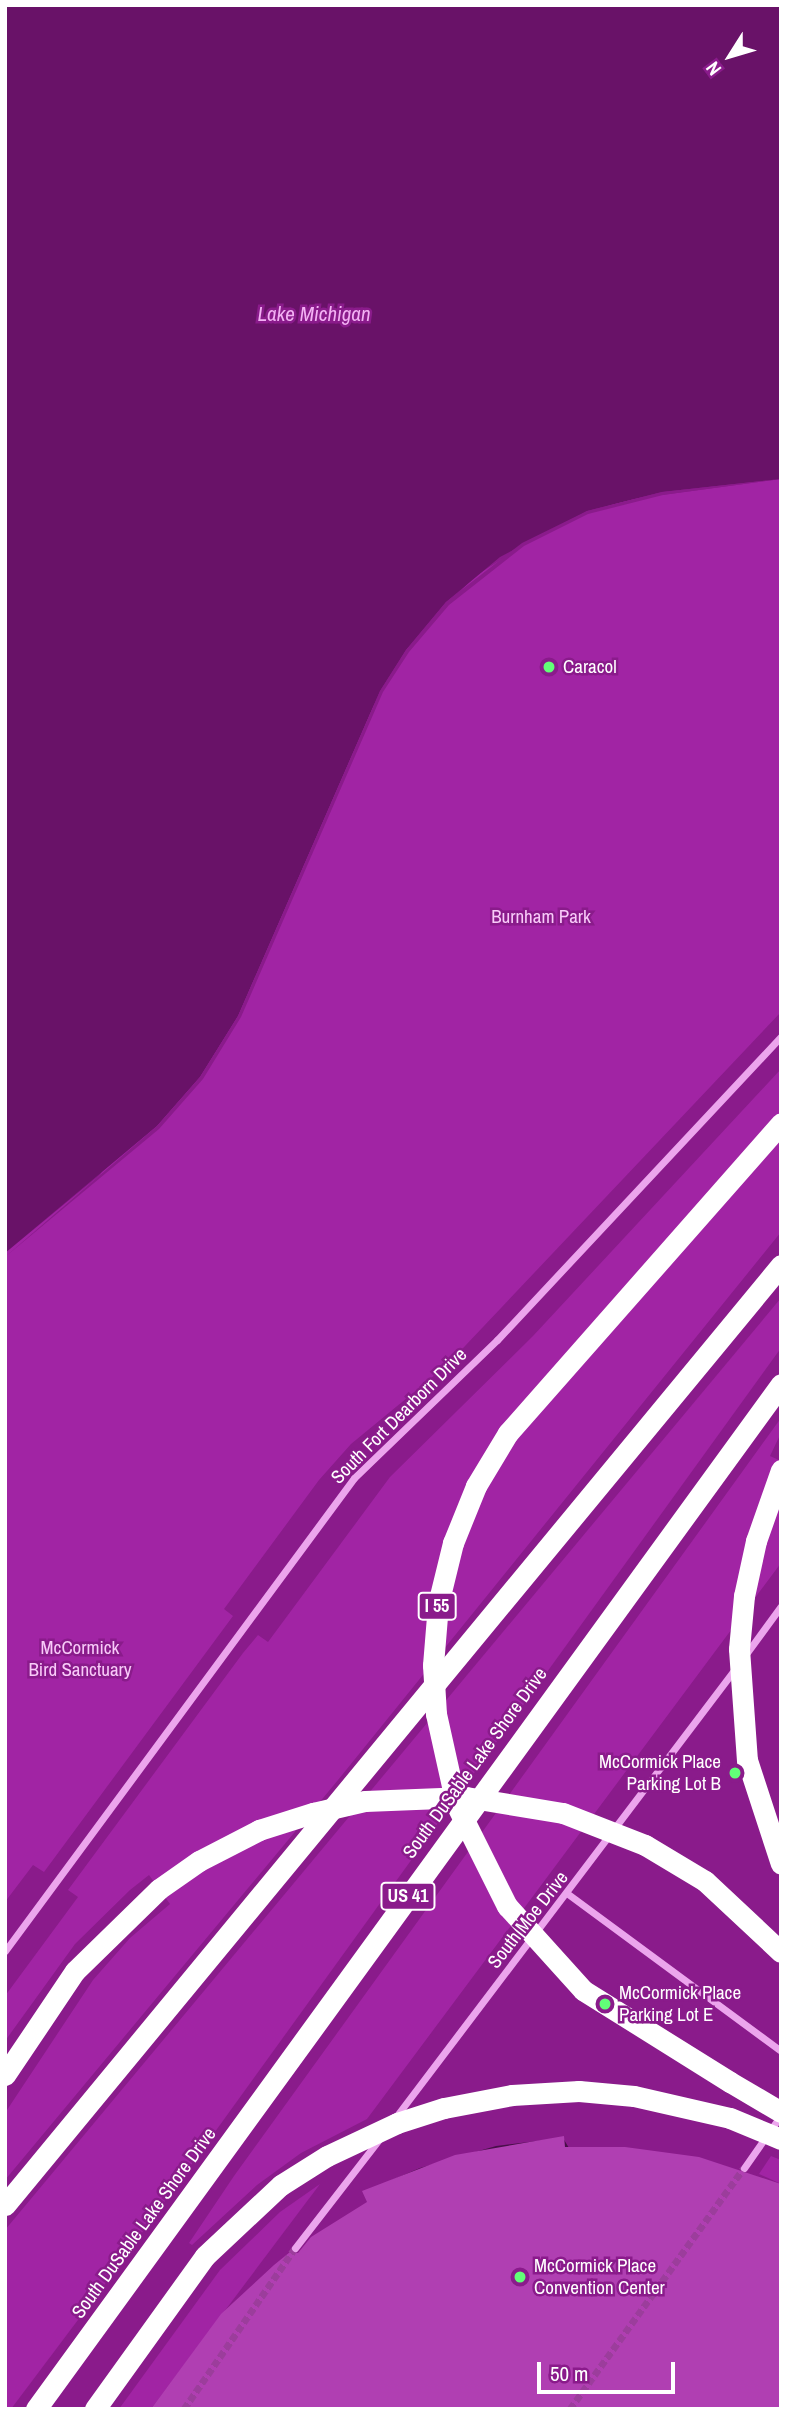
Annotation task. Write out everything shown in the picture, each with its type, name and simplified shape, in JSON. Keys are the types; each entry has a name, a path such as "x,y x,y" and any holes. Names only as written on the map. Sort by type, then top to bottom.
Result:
{"highway":[{"name":"I 55","path":"781,1123 508,1433 476,1486 453,1543 438,1604 433,1665 436,1714 456,1804 490,1879 527,1933 607,2007 781,2113"},
{"path":"5,2205 781,1265"},
{"name":"South DuSable Lake Shore Drive","path":"36,2409 781,1384"},
{"path":"781,1470 756,1541 744,1596 739,1649 747,1760 781,1864"},
{"path":"5,2075 75,1971 159,1889 199,1861 259,1830 313,1813 365,1801 466,1797 563,1813 645,1845 705,1881 781,1952"},
{"path":"95,2409 205,2256 281,2185 327,2156 397,2123 444,2108 512,2095 579,2091 634,2096 730,2118 781,2139"}],"street":[{"name":"South Fort Dearborn Drive","path":"5,1951 354,1478 497,1340 781,1037"},
{"name":"South Moe Drive","path":"295,2248 568,1894 781,1606"},
{"path":"568,1894 781,2050"},
{"path":"744,2168 781,2113"}],"green space":[{"name":"Burnham Park","path":"781,479 781,1012 447,1365 351,1444 319,1480 224,1609 233,1616 44,1872 33,1865 5,1902 5,1253 100,1175 406,650 474,577 553,526 624,500"},
{"path":"781,1069 781,1232 338,1780 5,2180 5,2113 93,1980 130,1938 170,1904 149,1875 130,1890 75,1944 5,2041 5,1996 78,1897 68,1890 243,1653 258,1635 268,1642 390,1477 533,1336"},
{"path":"781,1298 781,1348 108,2280 11,2409 5,2409 5,2230"},
{"path":"781,1418 781,1433 770,1456 781,1461 781,1563 367,2119 301,2153 257,2185 192,2245 189,2243 234,2176"},
{"path":"771,2156 781,2160 779,2183 759,2174"},
{"path":"320,2184 151,2409 119,2409 220,2270 280,2212"}],"water":[{"name":"Lake Michigan","path":"5,5 781,5 781,479 662,492 587,511 500,557 446,602 406,650 380,691 238,1016 200,1077 157,1126 5,1253"}],"pier":[{"path":"781,479 663,495 588,514 524,546 449,605 409,652 383,692 241,1017 203,1079 159,1129 5,1257 157,1126 200,1077 238,1016 380,691 406,650 446,602 522,543 587,511 662,492"}],"building":[{"name":"McCormick Place Convention Center","path":"564,2136 565,2147 625,2147 699,2157 781,2184 781,2409 151,2409 221,2314 290,2252 298,2253 311,2237 367,2202 362,2191 455,2155"}],"tunnel":[{"path":"570,2409 744,2168"},
{"path":"184,2409 295,2248"}],"place":[{"name":"Caracol","path":"549,667"},
{"name":"McCormick Place Parking Lot B","path":"735,1773"},
{"name":"McCormick Place Parking Lot E","path":"605,2004"},
{"name":"McCormick Place Convention Center","path":"520,2277"}],"park label":[{"name":"McCormick Bird Sanctuary","path":"80,1659"}]}
